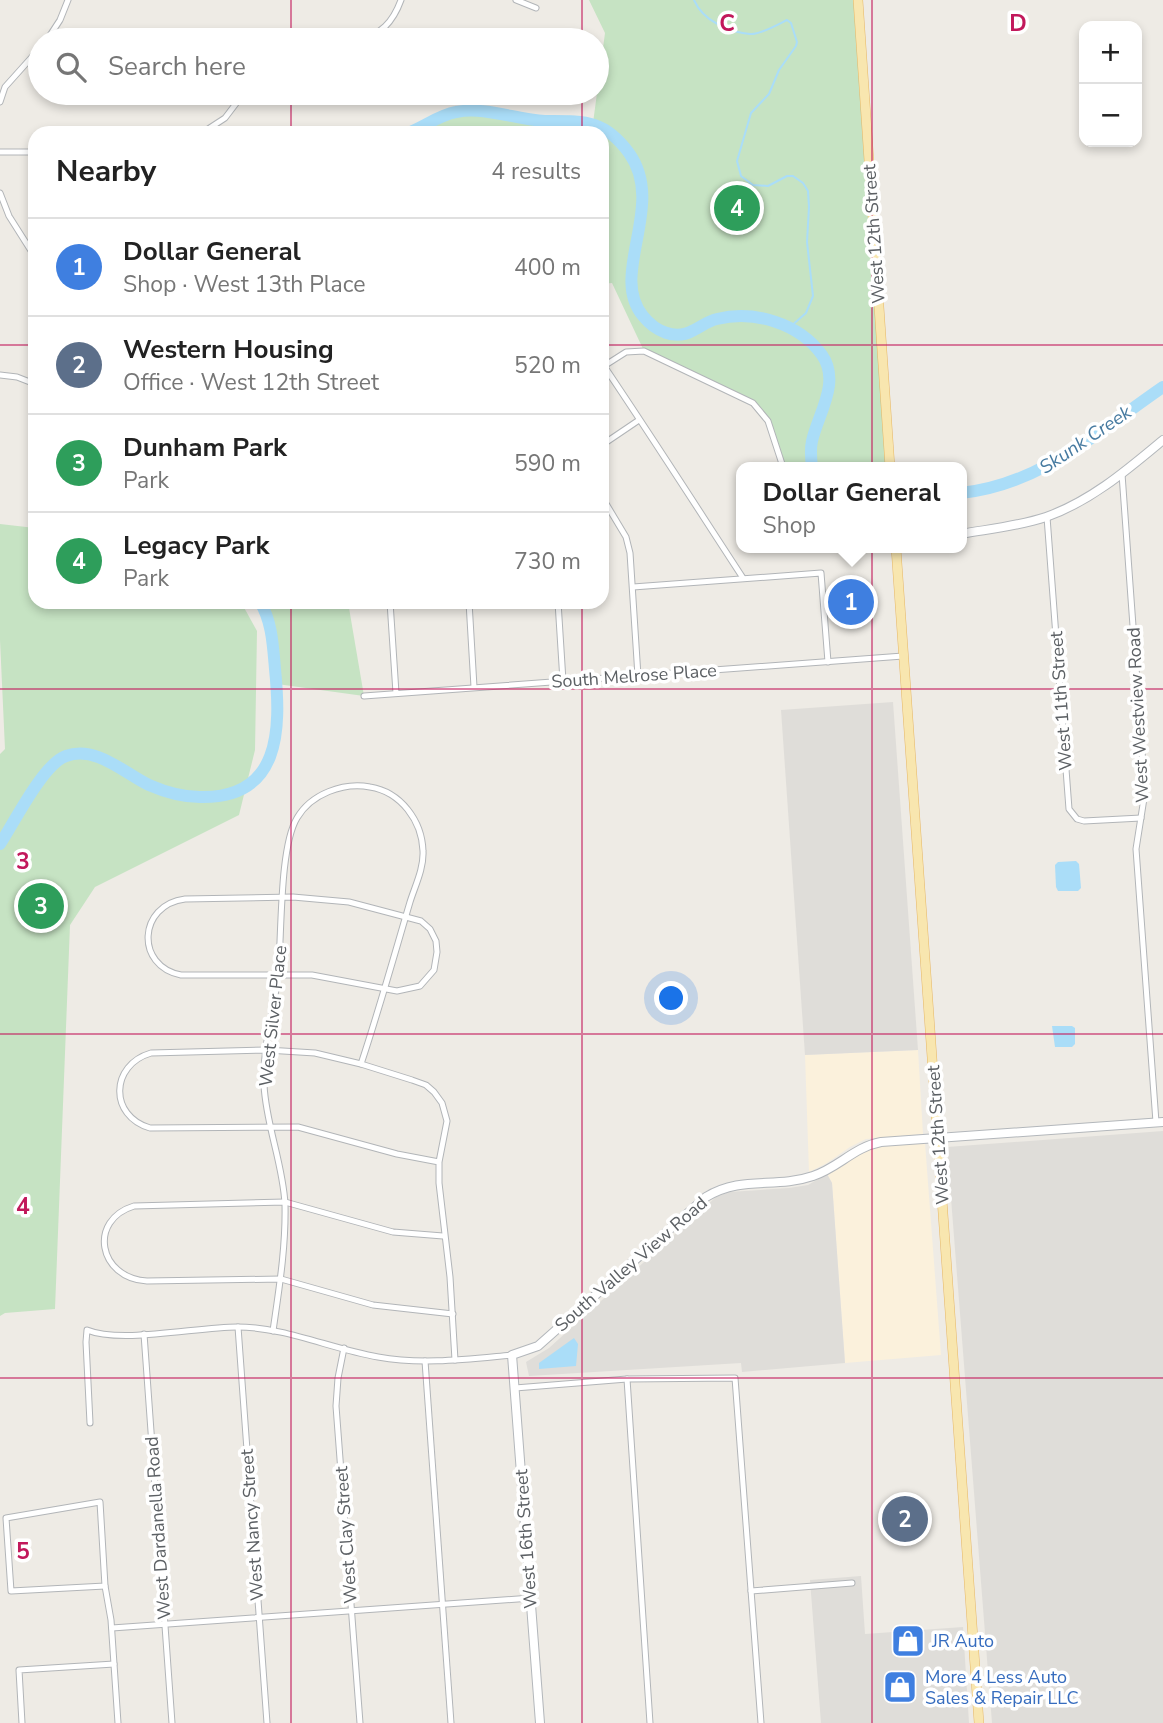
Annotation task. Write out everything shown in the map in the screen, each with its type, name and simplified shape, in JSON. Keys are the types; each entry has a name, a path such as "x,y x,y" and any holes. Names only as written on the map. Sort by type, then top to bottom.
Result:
{"main road":[{"name":"West 12th Street","path":"858,0 890,462"},
{"name":"West 12th Street","path":"896,553 979,1723"}],"street":[{"path":"54,28 68,0"},
{"path":"385,28 393,18 401,0"},
{"path":"516,0 536,8"},
{"path":"0,102 3,86 28,60"},
{"path":"213,126 225,118 235,105"},
{"path":"0,152 28,152"},
{"path":"0,193 9,216 28,246"},
{"path":"609,361 626,352 644,351 748,399 768,421 781,462"},
{"path":"609,373 743,578"},
{"path":"0,375 28,381"},
{"path":"609,440 639,420"},
{"path":"967,533 1047,517 1096,492 1163,440"},
{"name":"West Westview Road","path":"1122,474 1145,792 1136,849 1159,1122"},
{"path":"609,510 628,544 638,676"},
{"name":"West 11th Street","path":"1047,517 1069,809 1073,815 1084,821 1142,818"},
{"path":"633,587 821,573 828,663"},
{"path":"390,609 396,693"},
{"path":"468,609 474,687"},
{"path":"558,609 563,681"},
{"name":"South Melrose Place","path":"364,696 903,656"},
{"name":"West Silver Place","path":"273,1331 281,1279 285,1202 264,1087 278,974 289,841 300,813 312,801 327,792 361,786 382,790 399,800 414,817 421,835 422,863 406,916"},
{"path":"284,897 349,902 406,916 421,921 430,929 437,946 436,964 431,975 410,990 385,990 333,978 278,974 175,974 158,964 151,954 148,937 150,925 159,910 178,900 284,897"},
{"path":"361,1064 406,916"},
{"path":"439,1162 397,1154 312,1129 271,1126 149,1128 138,1124 127,1114 119,1090 126,1069 136,1059 151,1053 267,1050 315,1053 361,1064 430,1088 439,1098 447,1115 447,1129 439,1162 439,1201 453,1314 455,1360"},
{"name":"South Valley View Road","path":"512,1355 538,1346 706,1197 719,1189 746,1183 812,1177 864,1146 875,1143 1159,1122"},
{"path":"443,1236 393,1232 285,1202 134,1206 124,1209 113,1219 105,1242 112,1265 131,1279 281,1279 373,1305 453,1314"},
{"path":"90,1423 87,1330 105,1335 238,1327 273,1331 380,1357 425,1361 512,1355"},
{"name":"West Nancy Street","path":"238,1327 267,1723"},
{"name":"West Dardanella Road","path":"144,1334 172,1723"},
{"name":"West Clay Street","path":"344,1349 336,1406 360,1723"},
{"name":"West 16th Street","path":"512,1355 540,1723"},
{"path":"425,1361 451,1723"},
{"path":"514,1388 627,1379 735,1378 761,1723"},
{"path":"627,1379 650,1723"},
{"path":"105,1586 11,1591 6,1518 100,1502 118,1723"},
{"path":"751,1591 852,1583"},
{"path":"112,1628 531,1598"},
{"path":"22,1723 19,1671 114,1664"}],"shaded area":[{"path":"893,702 918,1050 805,1055 781,710"},
{"path":"918,1050 923,1134 866,1139 809,1172 805,1055"},
{"path":"1163,1131 1163,1723 992,1723 947,1147"},
{"path":"925,1143 941,1355 845,1363 832,1183 827,1174 873,1147"},
{"path":"827,1174 832,1183 845,1363 742,1372 741,1363 529,1376 526,1362 549,1348 716,1197 729,1192 808,1185"},
{"path":"861,1576 865,1634 963,1627 969,1723 821,1723 810,1580"}],"green space":[{"path":"589,0 858,0 890,462 781,462 762,413 737,394 644,351 612,283 609,283 609,126 424,126 456,112 494,114 524,120 593,123 595,105 609,105 609,28 603,28"},
{"path":"0,524 28,527 28,609 245,609 257,631 255,750 239,815 95,887 70,925 55,1309 5,1313 0,1316 0,754 5,749 0,640"},
{"path":"262,609 349,609 364,696 277,684 272,636"}],"water":[{"path":"1076,861 1079,864 1081,888 1078,891 1058,891 1055,865 1058,862"},
{"path":"1052,1026 1075,1028 1075,1044 1072,1047 1055,1047"},
{"path":"574,1338 578,1344 576,1366 539,1369 539,1363"}],"waterway":[{"path":"694,0 710,19 725,28 742,33 759,33 787,20 791,23 797,42 779,70 769,94 751,113 737,161 741,176 753,185 768,186 787,176 793,176 803,183 808,191 807,242 813,296 806,313 790,327"},
{"name":"Skunk Creek","path":"423,126 444,116 467,111 534,120 582,122 597,126"},
{"name":"Skunk Creek","path":"609,133 629,153 639,173 641,217 631,280 634,299 643,316 659,330 680,335 717,319 746,316 760,318 788,327 812,344 827,365 829,387 812,441 812,462"},
{"name":"Skunk Creek","path":"967,492 990,488 1043,467 1068,453 1163,387"},
{"name":"Skunk Creek","path":"0,844 39,782 57,761 66,756 88,754 99,757 149,785 174,794 194,797 227,795 247,786 261,773 270,756 277,715 274,652 263,609"}],"place":[{"name":"Legacy Park","path":"737,208"},
{"name":"Dollar General","path":"851,602"},
{"name":"Dunham Park","path":"41,906"},
{"name":"Western Housing","path":"905,1519"},
{"name":"JR Auto","path":"908,1641"},
{"name":"More 4 Less Auto Sales & Repair LLC","path":"900,1687"}]}
